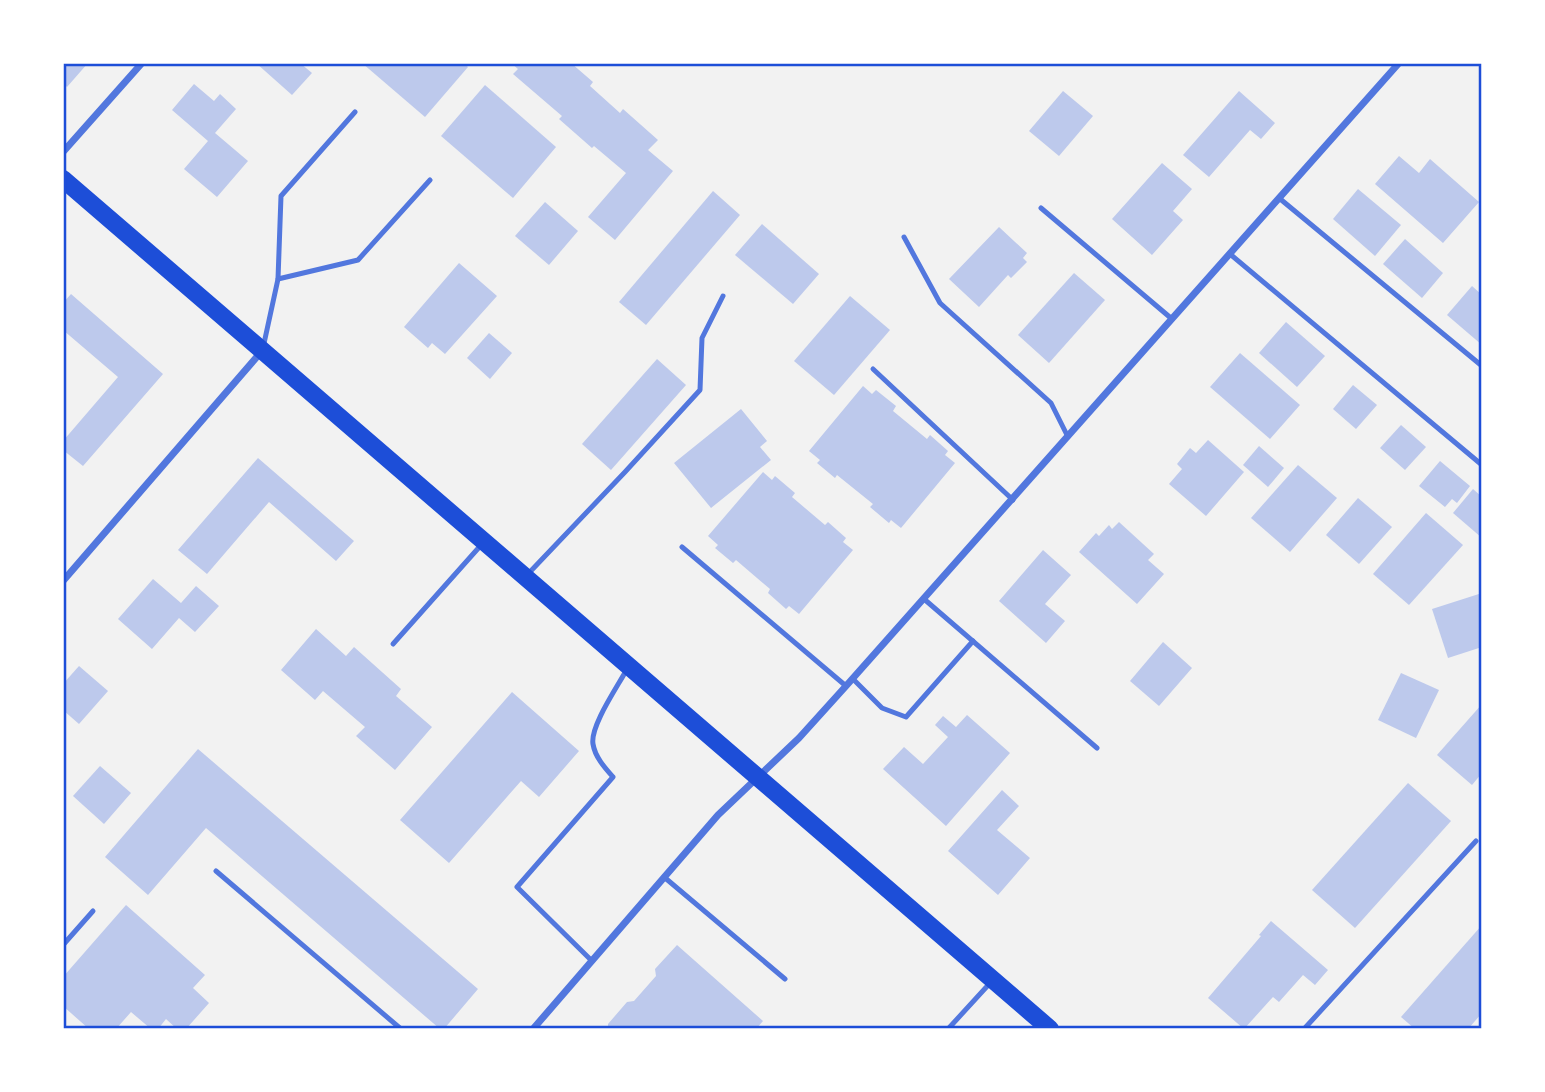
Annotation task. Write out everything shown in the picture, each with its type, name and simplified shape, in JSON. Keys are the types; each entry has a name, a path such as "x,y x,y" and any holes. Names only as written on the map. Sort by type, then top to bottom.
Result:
{"main road":[{"path":"63,179 1051,1029"}],"street":[{"path":"63,152 142,63"},
{"path":"533,1029 718,814 799,738 853,679 1399,63"},
{"path":"63,581 263,351"}],"lane":[{"path":"263,351 278,279 281,196 355,112"},
{"path":"278,279 358,260 430,180"},
{"path":"1279,198 1482,366"},
{"path":"1041,208 1172,319"},
{"path":"904,237 940,303 1051,403 1068,438"},
{"path":"1230,254 1482,465"},
{"path":"525,577 700,390 702,338 723,296"},
{"path":"873,369 1013,500"},
{"path":"393,644 484,541"},
{"path":"681,547 846,686"},
{"path":"924,599 1097,748"},
{"path":"853,679 882,708 906,717 973,641"},
{"path":"592,961 517,887 613,777 601,765 592,744 597,723 629,666"},
{"path":"1304,1029 1476,841"},
{"path":"216,871 401,1029"},
{"path":"664,877 785,979"},
{"path":"63,945 93,911"},
{"path":"948,1029 993,979"}],"building":[{"path":"63,63 88,63 67,87 63,83"},
{"path":"256,63 300,63 312,73 292,95"},
{"path":"362,63 464,63 468,67 425,117"},
{"path":"511,63 571,63 593,82 590,86 620,113 623,109 658,140 648,150 673,171 615,240 588,217 626,173 559,119 562,116 513,74 518,69"},
{"path":"194,84 214,101 220,94 236,109 215,133 248,161 217,197 184,169 208,141 172,110"},
{"path":"485,85 556,147 513,198 441,136"},
{"path":"1063,91 1093,116 1059,156 1029,131"},
{"path":"1239,91 1275,123 1261,139 1250,130 1209,177 1183,155"},
{"path":"1399,156 1419,173 1430,159 1479,202 1443,243 1375,184"},
{"path":"1162,163 1192,189 1173,211 1183,220 1152,255 1112,219"},
{"path":"1358,189 1401,225 1375,256 1333,219"},
{"path":"713,191 740,215 646,325 619,302"},
{"path":"545,202 578,231 549,265 515,236"},
{"path":"762,224 819,274 793,304 735,255"},
{"path":"999,227 1027,253 1023,258 1027,262 1011,278 1008,275 979,307 949,279"},
{"path":"1405,239 1443,273 1422,298 1383,264"},
{"path":"459,263 497,296 445,354 432,343 428,348 404,327"},
{"path":"1074,273 1105,300 1049,363 1018,335"},
{"path":"1472,286 1482,295 1482,345 1447,315"},
{"path":"71,294 163,374 83,466 63,450 63,441 118,377 63,330 63,303"},
{"path":"850,296 890,330 834,395 794,361"},
{"path":"1286,322 1325,356 1297,387 1259,353"},
{"path":"489,333 512,353 490,379 467,358"},
{"path":"1240,353 1300,405 1270,439 1210,387"},
{"path":"657,359 686,385 611,470 582,444"},
{"path":"1353,385 1377,405 1356,429 1333,409"},
{"path":"863,386 872,394 876,390 896,406 893,411 927,439 930,435 948,451 945,455 955,463 901,528 891,520 889,523 870,507 873,504 837,475 835,478 817,463 820,460 809,451"},
{"path":"741,409 767,441 760,447 771,460 711,508 674,463"},
{"path":"1401,425 1426,447 1405,470 1380,448"},
{"path":"1208,440 1244,472 1206,516 1169,484 1182,469 1177,464 1190,448 1196,453"},
{"path":"1259,446 1284,468 1268,487 1243,465"},
{"path":"258,458 354,541 336,561 269,502 207,574 178,550"},
{"path":"1440,461 1470,486 1457,503 1452,499 1445,507 1419,486"},
{"path":"1298,465 1337,498 1290,552 1251,518"},
{"path":"763,472 772,480 775,476 795,493 792,497 825,525 828,522 846,538 843,542 853,550 799,614 789,606 786,609 768,593 770,589 736,560 733,563 715,548 718,545 708,536"},
{"path":"1473,489 1482,497 1482,538 1453,513"},
{"path":"1358,498 1392,527 1359,564 1326,535"},
{"path":"1426,513 1463,545 1409,605 1373,574"},
{"path":"1119,522 1154,554 1148,560 1164,574 1137,604 1079,552 1096,533 1099,536 1109,525 1112,529"},
{"path":"1043,550 1071,575 1045,604 1065,621 1046,643 999,601"},
{"path":"153,579 181,603 196,586 219,606 195,632 179,618 152,649 118,619"},
{"path":"1482,593 1482,647 1448,658 1432,609"},
{"path":"316,629 346,656 354,647 401,689 396,696 432,727 395,770 356,736 365,727 323,691 315,700 281,670"},
{"path":"1163,642 1192,668 1159,706 1130,681"},
{"path":"79,666 108,691 79,724 63,710 63,684"},
{"path":"1401,673 1439,690 1416,738 1378,720"},
{"path":"512,692 579,751 539,797 521,781 449,863 400,820"},
{"path":"1482,704 1482,773 1472,785 1437,755"},
{"path":"967,715 1010,753 946,826 883,769 904,747 923,764 948,737 935,725 943,716 956,727"},
{"path":"198,749 478,989 444,1029 440,1029 206,828 148,895 105,857"},
{"path":"100,766 131,793 104,824 73,796"},
{"path":"1408,783 1451,821 1355,928 1312,890"},
{"path":"1002,790 1019,806 997,830 1030,858 998,895 948,851"},
{"path":"126,905 205,975 193,988 209,1003 186,1029 177,1029 166,1019 158,1029 151,1029 131,1012 116,1029 89,1029 63,1006 63,977"},
{"path":"1271,921 1328,970 1315,985 1303,975 1279,1002 1273,997 1244,1029 1208,998"},
{"path":"1482,925 1482,1013 1468,1029 1415,1029 1401,1017"},
{"path":"677,945 763,1021 756,1029 608,1029 608,1024 627,1002 634,1001 656,976 655,969"}]}
